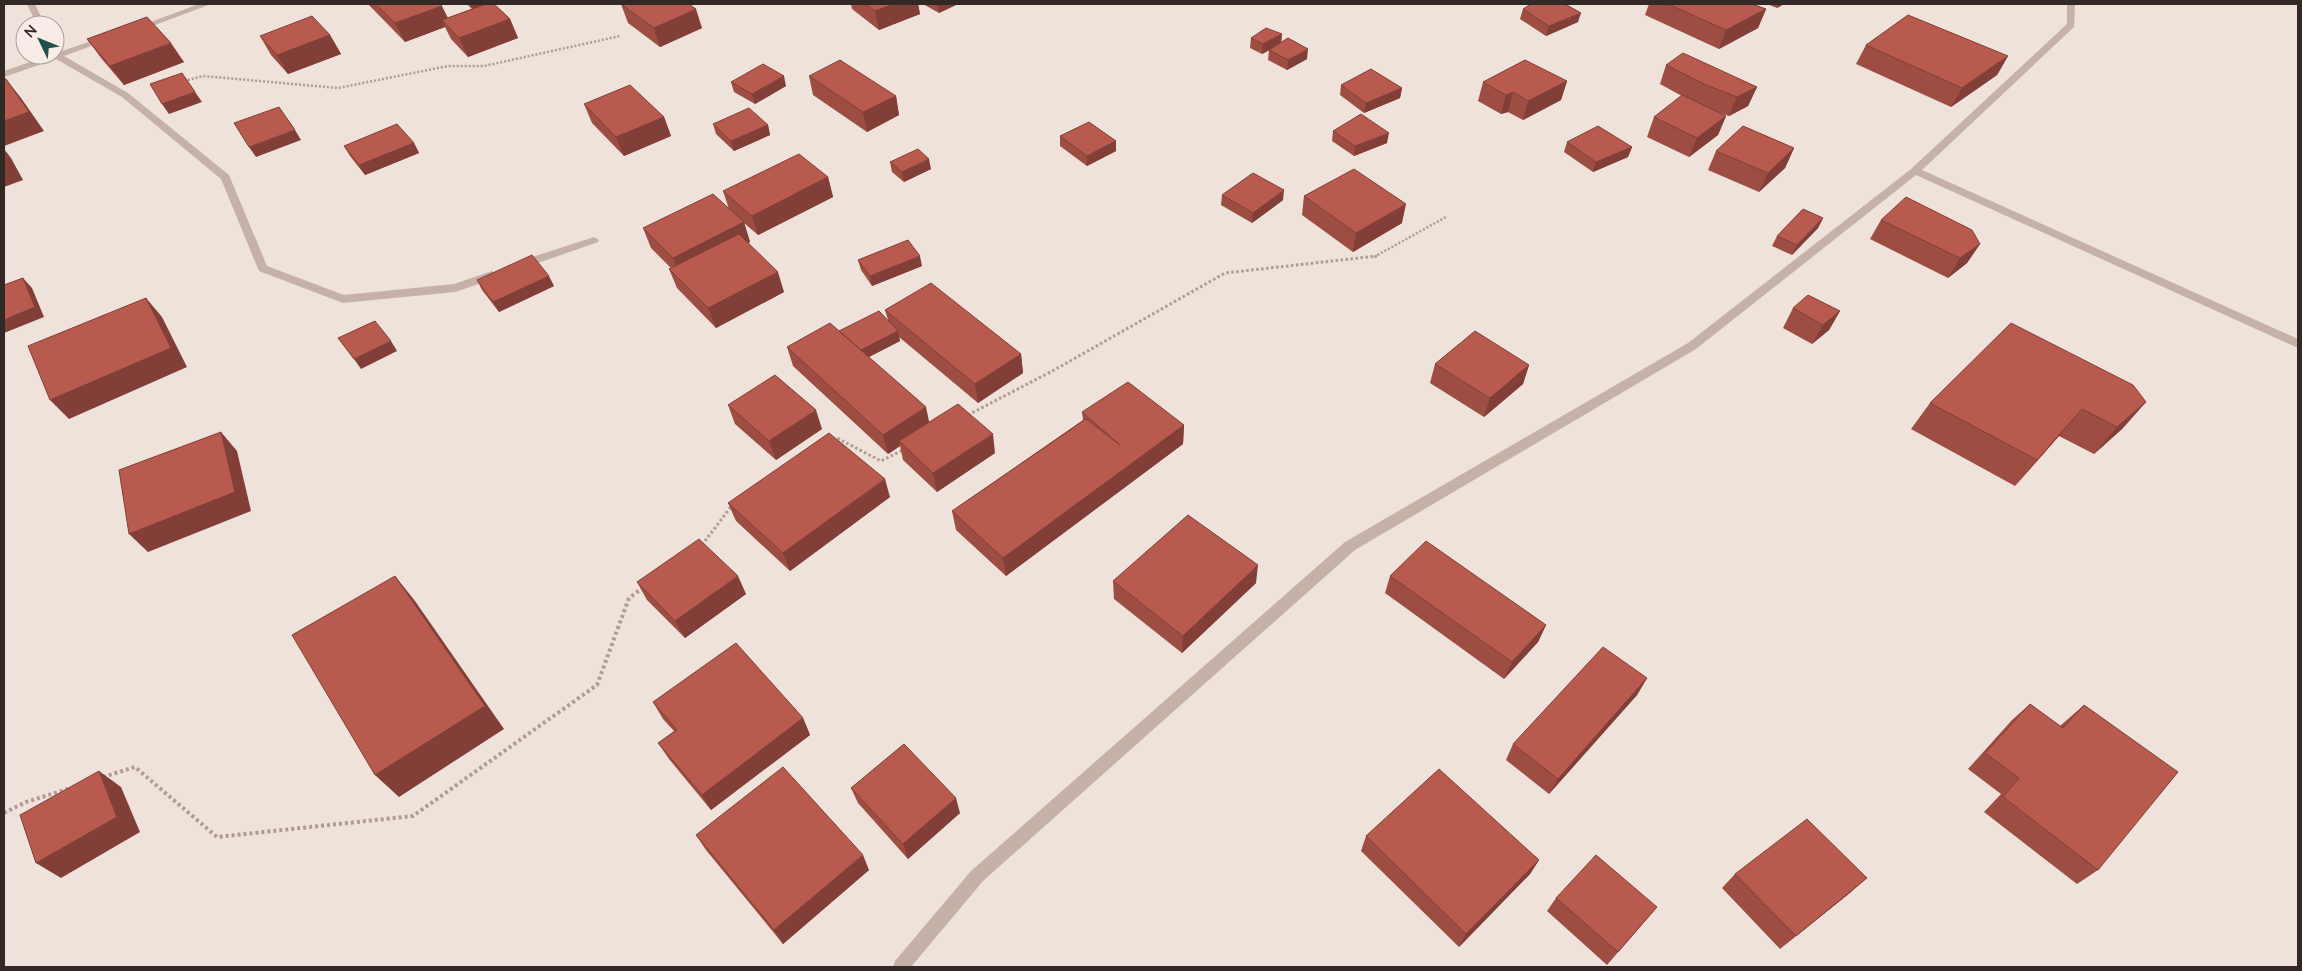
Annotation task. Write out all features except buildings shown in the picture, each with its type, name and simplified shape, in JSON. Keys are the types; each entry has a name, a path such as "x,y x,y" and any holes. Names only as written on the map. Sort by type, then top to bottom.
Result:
{"street":[{"path":"65,53 207,4"},
{"path":"901,967 977,876 1350,546 1692,346 1914,171 2071,25 2071,4"},
{"path":"65,62 125,95 225,177 263,268 343,299 456,288 594,240"},
{"path":"4,74 30,65"},
{"path":"1914,171 2298,344"}],"path":[{"path":"177,82 203,76 338,88 448,66 484,66 620,36"},
{"path":"960,420 1056,369 1225,273 1375,257 1446,217"},
{"path":"829,443 837,438 881,461 907,447"},
{"path":"696,549 704,543 732,505 740,500"},
{"path":"98,779 135,767 217,837 413,816 597,685 629,598 651,582"},
{"path":"4,813 26,802 80,784"}]}
